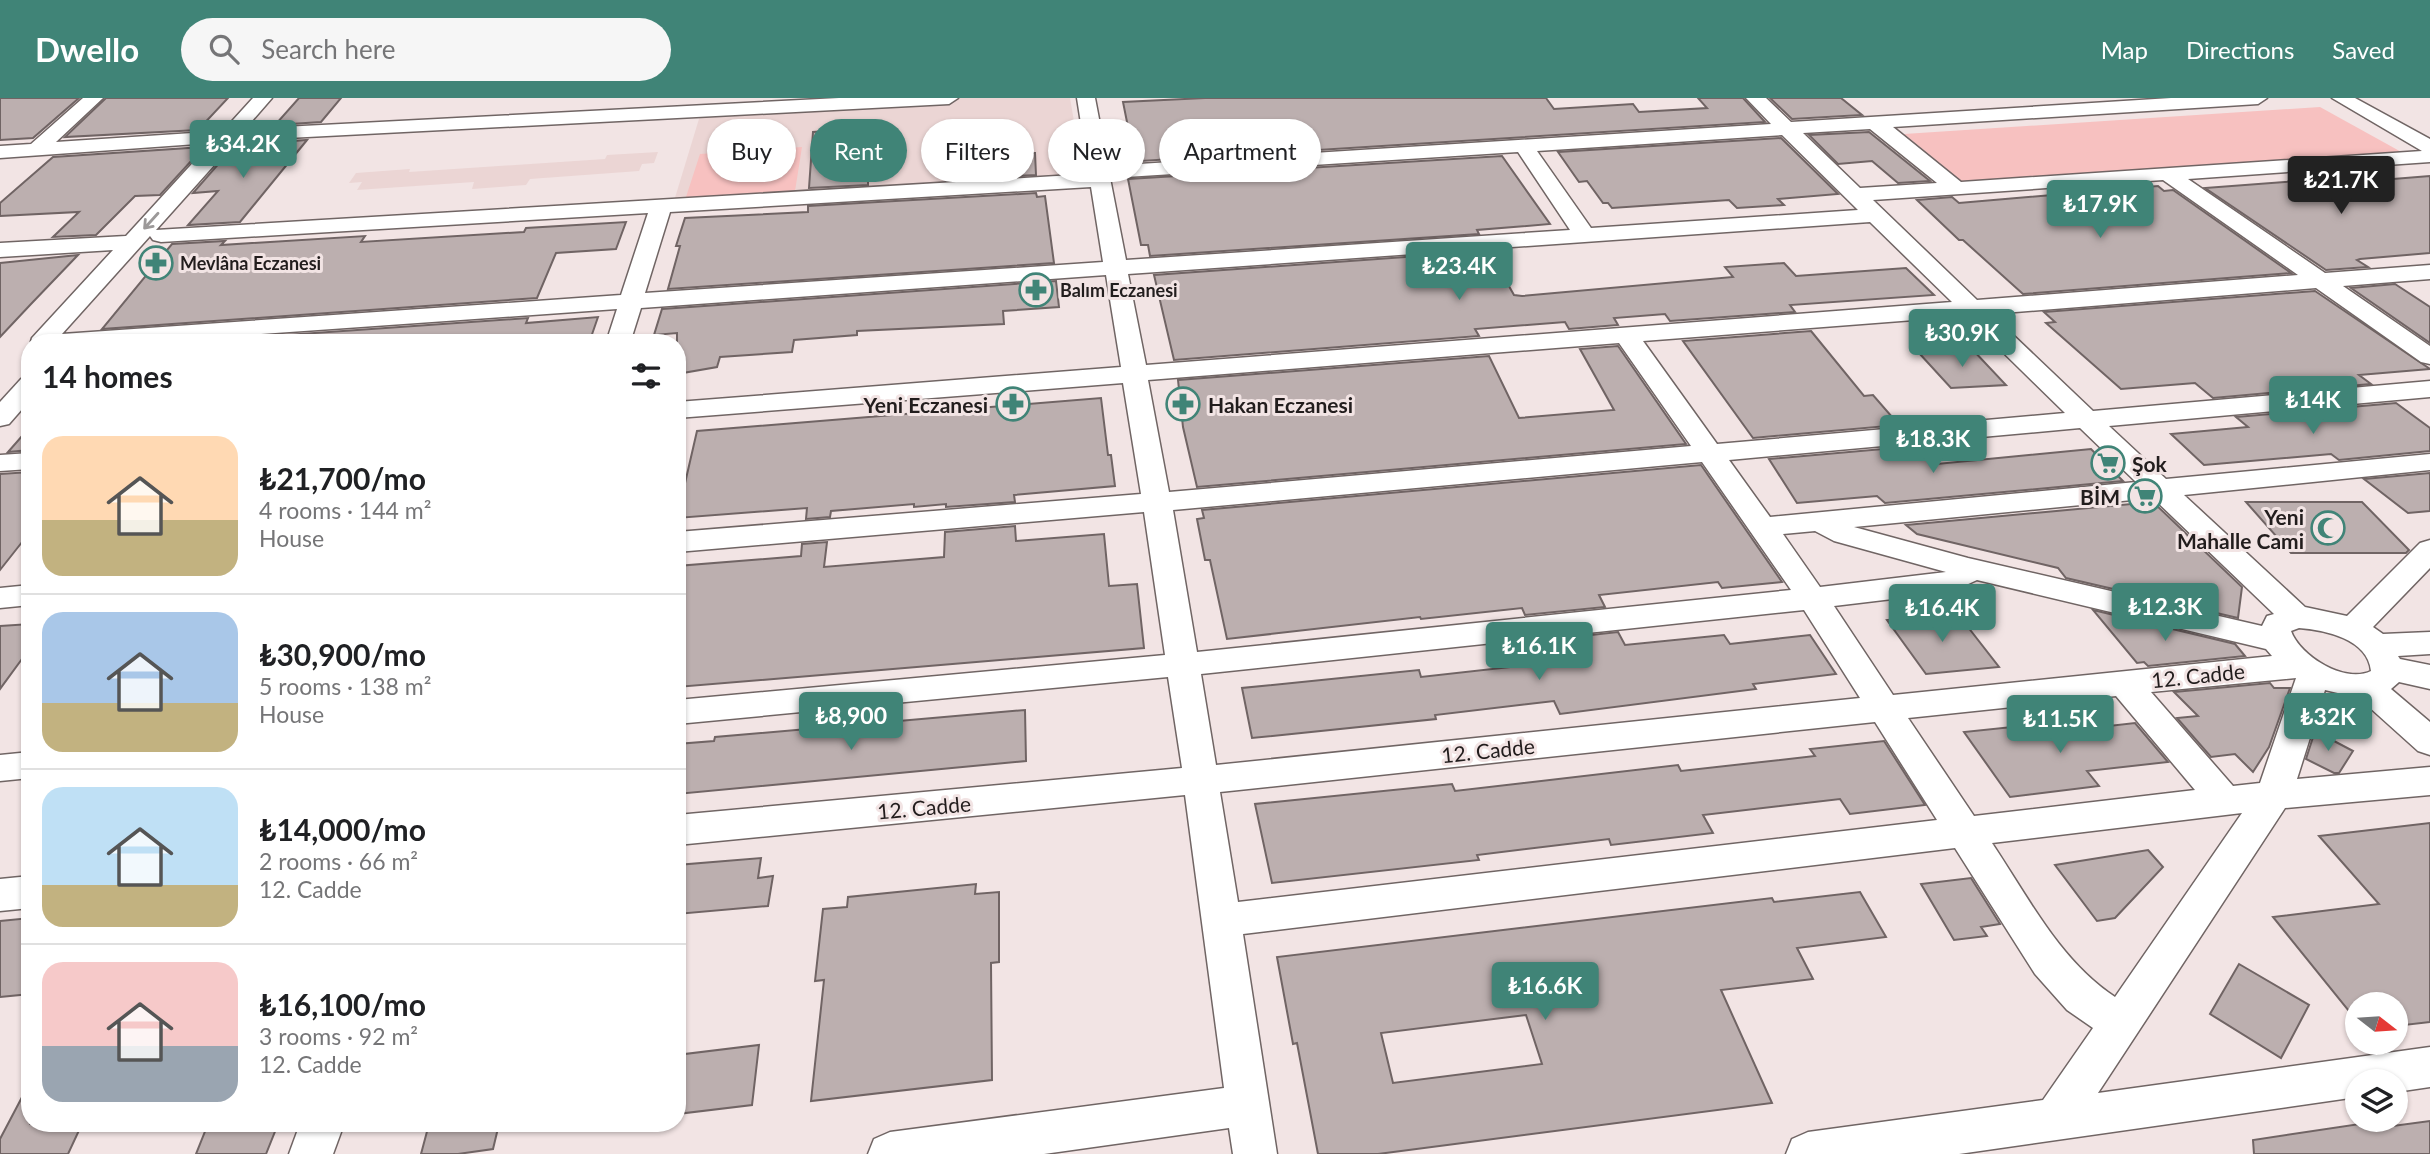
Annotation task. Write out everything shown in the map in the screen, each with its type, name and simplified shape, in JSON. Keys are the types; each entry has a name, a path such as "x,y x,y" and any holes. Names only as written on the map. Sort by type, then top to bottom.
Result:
{"street":[{"path":"0,165 94,98"},
{"path":"73,334 161,235 239,135 263,98"},
{"path":"49,334 132,242 239,135 282,98"},
{"path":"536,119 545,98"},
{"path":"18,151 239,135 949,98"},
{"path":"1086,98 1090,119"},
{"path":"1755,98 2086,419 2163,489 2296,649 2350,685 2370,657 2430,550"},
{"path":"1145,173 2258,98"},
{"path":"2341,98 2430,147"},
{"path":"1875,123 1957,189"},
{"path":"1524,146 1585,236"},
{"path":"1857,195 2430,156"},
{"path":"2168,174 2430,357"},
{"path":"161,235 661,206 1048,180"},
{"path":"1101,182 1183,666 1255,1154"},
{"path":"621,334 661,206"},
{"path":"166,334 1876,215"},
{"path":"0,250 132,242"},
{"path":"686,409 2430,272"},
{"path":"1626,335 1813,599 1963,832 2063,980 2081,997 2120,1023"},
{"path":"0,388 21,365"},
{"path":"686,541 2430,389"},
{"path":"0,418 21,394"},
{"path":"0,463 21,462"},
{"path":"1762,527 2430,462"},
{"path":"1820,521 1844,534 1968,568 2296,649"},
{"path":"686,711 1183,666 1813,599 1951,582 1964,576 1968,568"},
{"path":"0,597 21,596"},
{"path":"2056,1119 2274,795 2296,649 2314,617 2370,657 2430,677"},
{"path":"2370,657 2430,643"},
{"name":"12. Cadde","path":"686,829 1201,780 2124,683 2296,649"},
{"path":"2370,657 2430,742"},
{"path":"2124,683 2225,801"},
{"path":"0,768 21,766"},
{"path":"1222,920 2274,795 2430,781"},
{"path":"0,895 21,893"},
{"path":"1808,1154 2430,1066"},
{"path":"890,1154 1248,1105"},
{"path":"312,1154 319,1132"}],"shaded area":[{"path":"877,98 1070,98 1074,119 1048,119 1048,176 1034,177 1034,119 921,119 921,182 962,182 674,201 702,109"},
{"path":"2320,107 2405,154 1963,182 1904,134"},
{"path":"796,147 802,147 795,191 686,197 700,154 707,154 707,182 796,182"},
{"path":"658,152 654,163 642,164 639,171 530,179 526,185 472,189 474,182 357,190 362,182 349,183 356,173 605,159 607,155"}],"building":[{"path":"0,98 79,98 33,138 0,140"},
{"path":"106,98 228,98 198,130 65,137"},
{"path":"299,98 341,98 321,122 275,125"},
{"path":"1205,98 1546,98 1554,109 1633,104 1639,112 1707,108 1698,98 1743,98 1765,122 1321,150 1321,119 1159,119 1159,160 1145,161 1145,119 1126,119 1123,102"},
{"path":"1770,98 1841,98 1862,115 1792,119"},
{"path":"1869,132 1930,181 1898,183 1872,161 1838,164 1809,135"},
{"path":"1781,138 1838,194 1778,199 1784,205 1737,208 1729,200 1612,208 1608,203 1603,203 1587,181 1579,182 1558,152"},
{"path":"307,140 240,222 188,225 218,191 193,193 235,145"},
{"path":"204,147 160,195 135,196 96,235 53,237 79,212 0,216 0,203 53,157"},
{"path":"1034,153 1035,153 1034,175"},
{"path":"1502,156 1550,224 1477,230 1479,234 1150,256 1148,245 1141,245 1129,182 1145,182 1145,178 1159,177 1159,182 1321,182 1321,167"},
{"path":"2380,171 2393,179 2430,176 2430,253 2360,259 2357,260 2368,267 2326,270 2205,188 2336,178 2330,174"},
{"path":"810,174 810,182 868,182 868,185 809,188"},
{"path":"2158,186 2164,191 2173,190 2291,273 2023,294 1917,200 1952,197 1959,203"},
{"path":"1036,193 1037,197 1045,196 1054,263 668,289 680,246 676,246 685,218 808,212 808,206"},
{"path":"626,222 616,249 556,253 537,298 102,329 172,244 225,241 221,245 365,236 361,242 524,232 526,228"},
{"path":"1489,251 1514,295 1522,296 1733,277 1725,267 1784,263 1796,276 1906,268 1934,295 1790,305 1795,312 1670,321 1665,314 1614,318 1618,325 1569,329 1565,322 1475,329 1479,336 1174,360 1154,275"},
{"path":"78,255 31,304 0,337 0,263"},
{"path":"1056,281 1059,307 1003,311 1004,324 857,331 857,335 794,340 792,352 720,357 717,367 686,372 686,334 654,334 662,309"},
{"path":"2395,284 2430,307 2430,343 2351,288"},
{"path":"2315,291 2430,369 2359,375 2371,384 2213,398 2195,383 2121,389 2046,323 2055,322 2044,312"},
{"path":"598,317 592,334 299,334 528,318 526,323"},
{"path":"1811,331 1864,396 1873,395 1899,425 1753,438 1683,341"},
{"path":"1618,346 1686,444 1197,487 1183,427 1178,380 1489,356 1519,418 1614,410 1580,349"},
{"path":"1972,349 2006,385 1951,388 1919,353"},
{"path":"1101,398 1115,486 1014,495 1015,502 946,507 946,504 914,507 914,504 831,511 830,517 806,519 807,508 686,517 686,479 697,431"},
{"path":"2396,403 2430,428 2430,451 2339,460 2331,454 2204,465 2171,434 2248,427 2236,417"},
{"path":"21,437 21,451 8,452"},
{"path":"1917,446 1937,464 2091,449 2123,481 1885,503 1877,496 1797,503 1769,459"},
{"path":"1701,465 1782,582 1722,588 1718,582 1599,595 1605,607 1525,615 1522,608 1227,639 1210,560 1205,560 1197,519 1204,518 1202,510"},
{"path":"21,473 21,543 0,570 0,474"},
{"path":"2430,473 2430,511 2408,513 2364,479"},
{"path":"2153,502 2242,587 2238,618 2066,578 2058,568 1917,534 1906,525"},
{"name":"Yeni Mahalle Cami","path":"2246,502 2362,502 2409,550 2406,553 2291,553"},
{"path":"1015,526 1016,541 1104,534 1109,586 1137,584 1144,648 686,686 686,565 801,556 802,544 827,542 824,567 944,557 945,532"},
{"path":"2093,610 2235,644 2245,656 2148,666 2144,662 2137,663"},
{"path":"1957,613 1999,667 1926,674 1887,620"},
{"path":"21,625 21,660 0,689 0,626"},
{"path":"1618,632 1625,645 1724,635 1730,644 1810,635 1836,674 1753,684 1756,689 1560,714 1554,701 1435,715 1436,719 1252,738 1242,688 1419,670 1421,677 1538,664 1534,655 1543,654 1537,641"},
{"path":"2270,683 2274,688 2290,688 2269,747 2253,772 2235,754 2211,757 2177,718 2198,716 2174,692"},
{"path":"1025,710 1026,761 686,793 686,743 714,741 715,737"},
{"path":"2050,723 2056,732 2135,723 2168,762 2087,771 2099,786 2010,797 1964,732"},
{"path":"2315,731 2353,751 2339,773 2306,759"},
{"path":"1884,741 1925,805 1850,814 1840,799 1703,815 1713,833 1611,845 1609,839 1477,855 1479,860 1272,883 1255,804 1452,784 1455,791 1678,765 1681,771 1815,756 1810,749"},
{"path":"2430,823 2430,1022 2408,1025 2408,992 2345,992 2345,1006 2273,917 2379,904 2319,836"},
{"path":"2148,850 2163,867 2115,918 2097,921 2055,865"},
{"path":"761,858 758,878 773,876 768,906 686,913 686,864"},
{"path":"1971,878 2000,924 1981,927 1987,936 1954,940 1921,884"},
{"path":"976,884 975,894 999,892 999,962 991,963 992,1080 811,1101 824,980 815,981 823,909 847,907 848,897"},
{"path":"1860,892 1886,937 1797,948 1813,979 1721,990 1772,1103 1378,1154 1318,1154 1277,957 1772,898 1774,902","holes":["1526,1015 1542,1064 1393,1083 1381,1033"]},
{"path":"21,919 21,995 0,997 0,921"},
{"path":"2239,964 2309,1005 2281,1058 2210,1014"},
{"path":"759,1045 752,1105 686,1113 686,1054"},
{"path":"21,1099 21,1132 78,1132 68,1154 0,1154 0,1139"},
{"path":"2430,1121 2430,1154 2254,1154 2253,1140 2345,1126 2345,1132 2408,1132 2408,1124"},
{"path":"205,1132 275,1132 266,1154 196,1154"},
{"path":"427,1132 497,1132 493,1149 458,1154 421,1154"}],"place":[{"name":"Mevlâna Eczanesi","path":"156,263"},
{"name":"Balım Eczanesi","path":"1036,290"},
{"name":"Yeni Eczanesi","path":"1013,404"},
{"name":"Hakan Eczanesi","path":"1183,404"},
{"name":"Şok","path":"2108,463"},
{"name":"BİM","path":"2145,496"},
{"name":"Yeni Mahalle Cami","path":"2328,528"}]}
